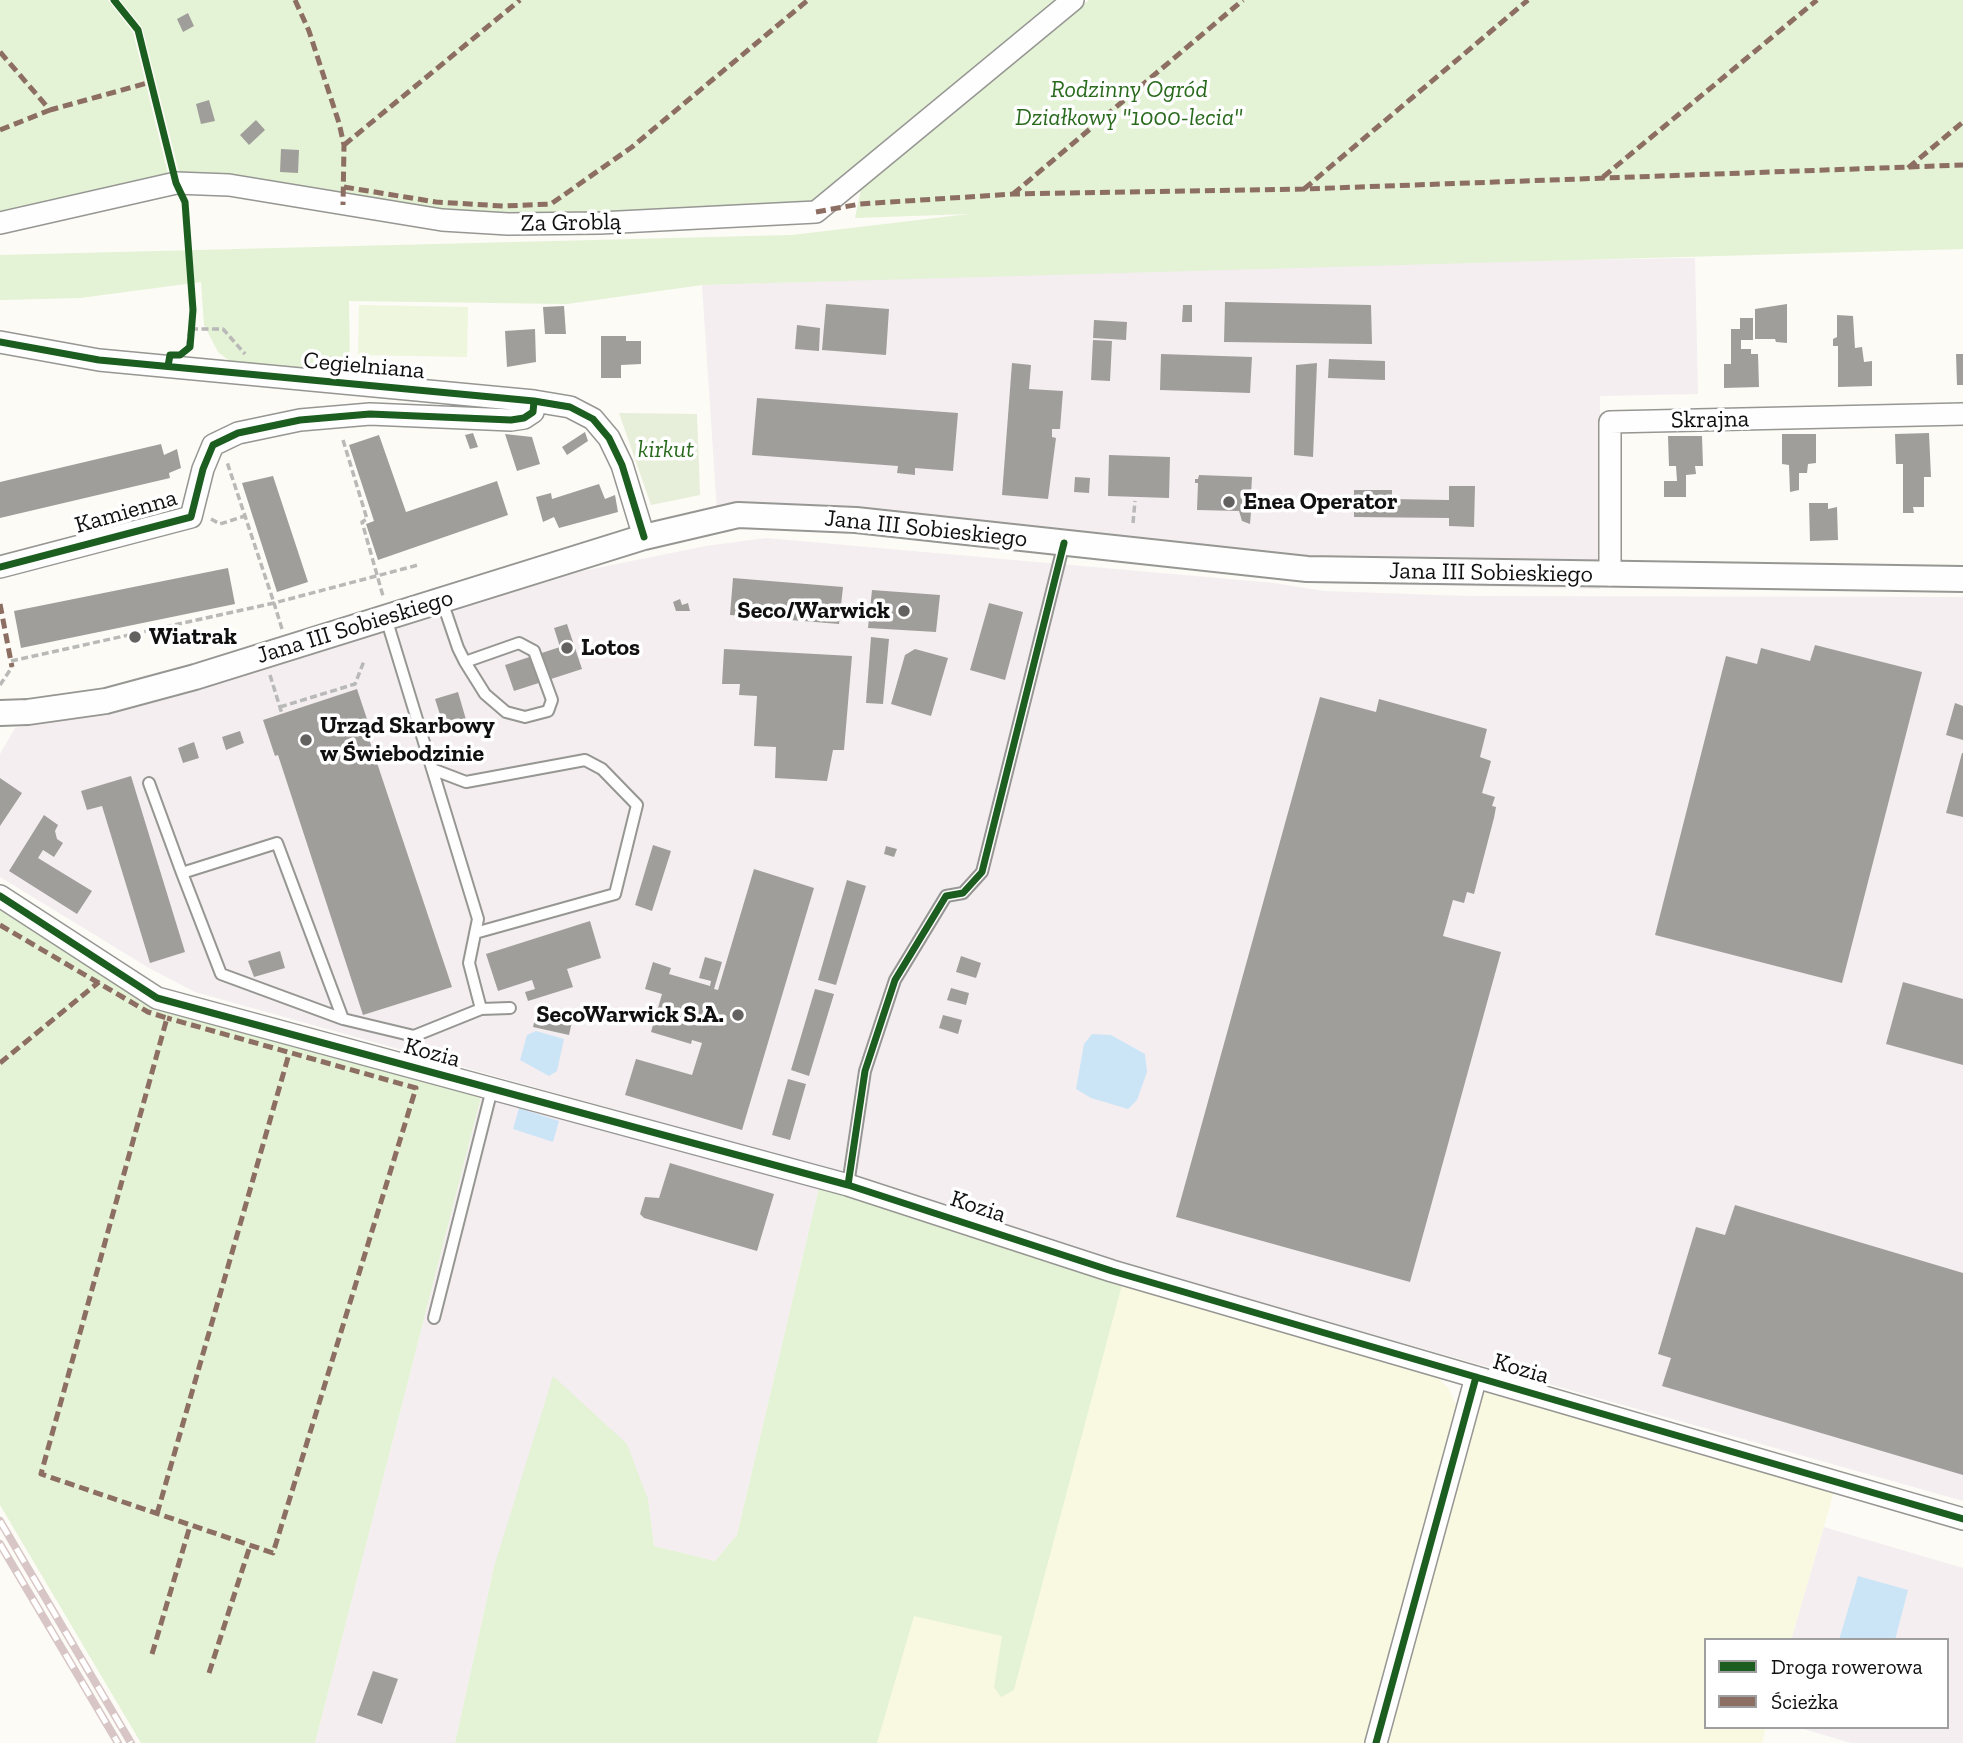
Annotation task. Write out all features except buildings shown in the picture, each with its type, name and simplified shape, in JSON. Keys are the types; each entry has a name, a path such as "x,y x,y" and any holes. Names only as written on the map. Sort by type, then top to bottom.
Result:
{"street":[{"name":"Za Groblą","path":"0,223 176,183 229,185 442,220 508,224 600,223 816,212 1073,0"},
{"name":"Cegielniana","path":"0,342 71,356 534,401 570,407 593,419 602,428 622,466 644,537"},
{"name":"Kamienna","path":"0,567 191,517 203,469 213,445 239,433 269,425 370,414 511,420 524,418 533,412 534,401"},
{"name":"Skrajna","path":"1610,575 1610,422 1963,414"},
{"name":"Jana III Sobieskiego","path":"0,713 28,712 106,701 385,607 442,601 644,537 712,519 778,515 884,523 1307,569 1963,579"},
{"name":"Kozia","path":"0,896 157,998 848,1185 1112,1271 1963,1519"},
{"path":"1376,1743 1476,1377"}],"lane":[{"path":"848,1185 865,1071 895,980 946,896 963,892 982,872 1064,543"},
{"path":"442,601 447,622 465,662 485,694 506,712 525,717 548,711 552,700 534,651 519,643 465,662"},
{"path":"385,607 478,919 469,963 481,1009"},
{"path":"432,769 466,782 585,760 601,769 637,805 615,894 475,933"},
{"path":"149,783 221,974 343,1019 414,1036 481,1009 510,1007"},
{"path":"182,873 277,843 343,1019"},
{"path":"434,1318 492,1089"}],"path":[{"path":"114,0 138,30 176,183 184,202 193,310 190,347 180,355 170,355 168,366"},
{"path":"343,440 367,519 362,522 385,607"},
{"path":"224,454 283,631"},
{"path":"1133,523 1135,501"},
{"path":"220,524 245,516"},
{"path":"0,685 11,664 274,603 418,565"},
{"path":"280,707 355,684 364,661"},
{"path":"268,669 282,714"}],"shaded area":[{"path":"1695,258 1698,394 1600,396 1600,589 1315,583 1076,543 717,511 702,285 1442,262"},
{"path":"766,538 1274,583 1324,591 1467,596 1963,597 1963,1501 1127,1265 748,1147 195,992 149,968 0,877 0,754 15,728 99,712 248,672 582,571 706,546"},
{"path":"481,1097 819,1188 737,1535 715,1561 654,1546 648,1499 494,1567 455,1743 315,1743"},
{"path":"1824,1527 1963,1568 1963,1743 1851,1743 1804,1729 1949,1729 1949,1638 1792,1638"}],"green space":[{"path":"0,0 108,0 133,32 169,178 0,216"},
{"name":"Rodzinny Ogród Działkowy \"1000-lecia\"","path":"120,0 1055,0 813,201 712,211 504,213 435,210 180,176 142,27"},
{"path":"1089,0 1963,0 1963,249 702,285 567,304 349,301 350,373 236,366 218,352 204,325 201,282 80,298 0,300 0,255 792,235 969,214 855,218 861,189"},
{"path":"359,305 468,307 467,357 358,355"},
{"name":"kirkut","path":"619,413 697,414 700,495 651,505"},
{"path":"0,905 159,1004 481,1097 315,1743 141,1743 0,1505"},
{"path":"819,1188 1119,1278 1122,1285 1014,1690 1001,1697 994,1687 1002,1636 914,1616 877,1743 455,1743 494,1567 553,1376 627,1444 648,1499 654,1546 715,1561 737,1535"},
{"path":"1122,1285 1433,1373 1449,1389 1459,1411 1366,1743 877,1743 913,1615 1003,1636 994,1687 1014,1690"},
{"path":"1482,1390 1834,1492 1792,1638 1704,1638 1704,1729 1766,1729 1762,1743 1385,1743"}],"water":[{"path":"536,1031 564,1039 557,1071 549,1076 520,1060 527,1035"},
{"path":"1092,1034 1111,1035 1145,1054 1147,1072 1137,1100 1128,1109 1091,1098 1076,1089 1084,1044"},
{"path":"519,1108 559,1121 553,1142 513,1129"},
{"path":"1858,1576 1908,1590 1896,1638 1840,1638"}],"railway":[{"path":"0,1521 131,1743"},
{"path":"0,1544 118,1743"}],"marked path":[{"path":"295,0 309,31 339,123 344,145 343,205"},
{"path":"344,145 520,0"},
{"path":"344,187 436,202 503,206 551,204 632,147 808,0"},
{"path":"1013,194 1243,0"},
{"path":"1304,189 1528,0"},
{"path":"1603,177 1817,0"},
{"path":"0,52 50,110 151,82"},
{"path":"0,130 50,110"},
{"path":"1908,168 1963,122"},
{"path":"816,212 860,204 1013,194 1304,189 1963,165"},
{"path":"0,604 12,667"},
{"path":"0,925 148,1012 167,1018 41,1474 273,1553 416,1088 167,1018"},
{"path":"0,1063 99,982"},
{"path":"157,1514 289,1054"},
{"path":"152,1654 190,1526"},
{"path":"209,1673 250,1546"}],"cycle path":[{"path":"114,0 138,30 176,183 185,202 193,310 190,347 180,355 170,355 168,366"},
{"path":"0,342 99,360 534,401 570,407 593,419 609,438 622,465 644,537"},
{"path":"0,567 191,517 203,469 213,445 238,433 300,420 370,414 511,420 524,418 533,412 534,401"},
{"path":"848,1185 865,1071 895,980 946,896 963,893 982,872 1064,543"},
{"path":"0,896 157,998 848,1185 1112,1271 1963,1519"},
{"path":"1376,1743 1476,1377"}],"place":[{"name":"Enea Operator","path":"1229,502"},
{"name":"Seco/Warwick","path":"904,611"},
{"name":"Wiatrak","path":"135,637"},
{"name":"Lotos","path":"567,648"},
{"name":"Urząd Skarbowy w Świebodzinie","path":"306,740"},
{"name":"SecoWarwick S.A.","path":"738,1015"}]}
